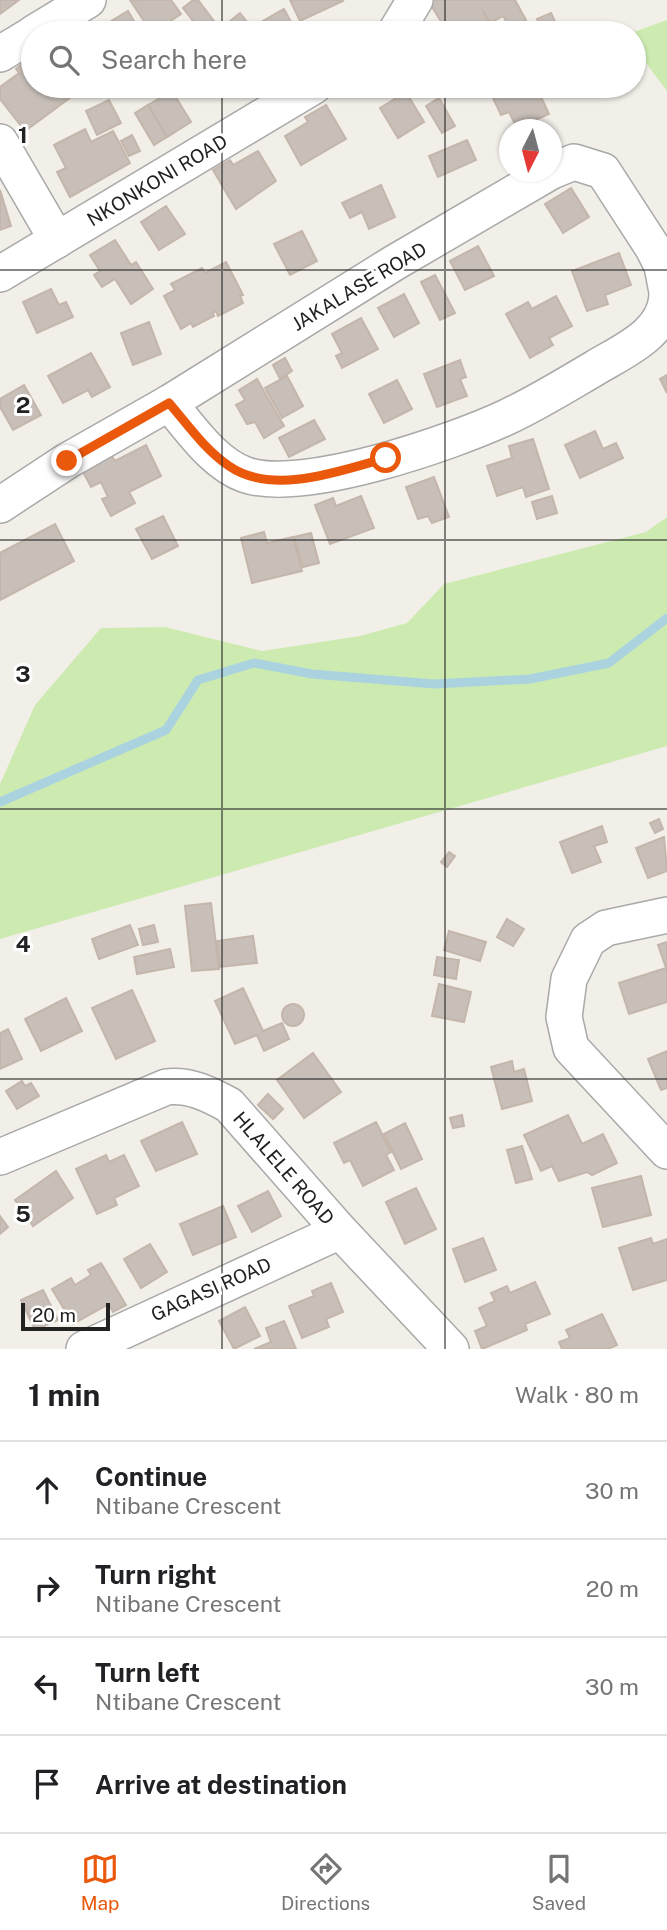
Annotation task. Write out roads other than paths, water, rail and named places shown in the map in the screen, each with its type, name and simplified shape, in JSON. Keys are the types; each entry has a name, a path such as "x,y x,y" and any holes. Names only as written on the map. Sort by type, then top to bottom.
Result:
{"street":[{"path":"55,21 88,0"},
{"path":"402,21 415,0"},
{"path":"0,54 21,42"},
{"name":"NKONKONI ROAD","path":"0,274 294,98"},
{"path":"0,142 57,240"},
{"path":"169,403 212,452 244,474 279,479 338,471 460,436 548,396 653,329 664,311 667,294 662,266 653,247 603,171 581,162 562,167"},
{"name":"JAKALASE ROAD","path":"0,505 67,461 169,403 394,263 532,182"},
{"path":"662,1138 571,1048 564,1017 569,979 578,955 588,940 606,928 667,915"},
{"name":"HLALELE ROAD","path":"0,1157 166,1087 199,1090 229,1105 340,1231 451,1349"},
{"name":"GAGASI ROAD","path":"84,1349 340,1231"}],"waterway":[{"path":"0,802 166,730 198,680 254,663 312,674 434,684 530,679 609,663 667,618"}]}
